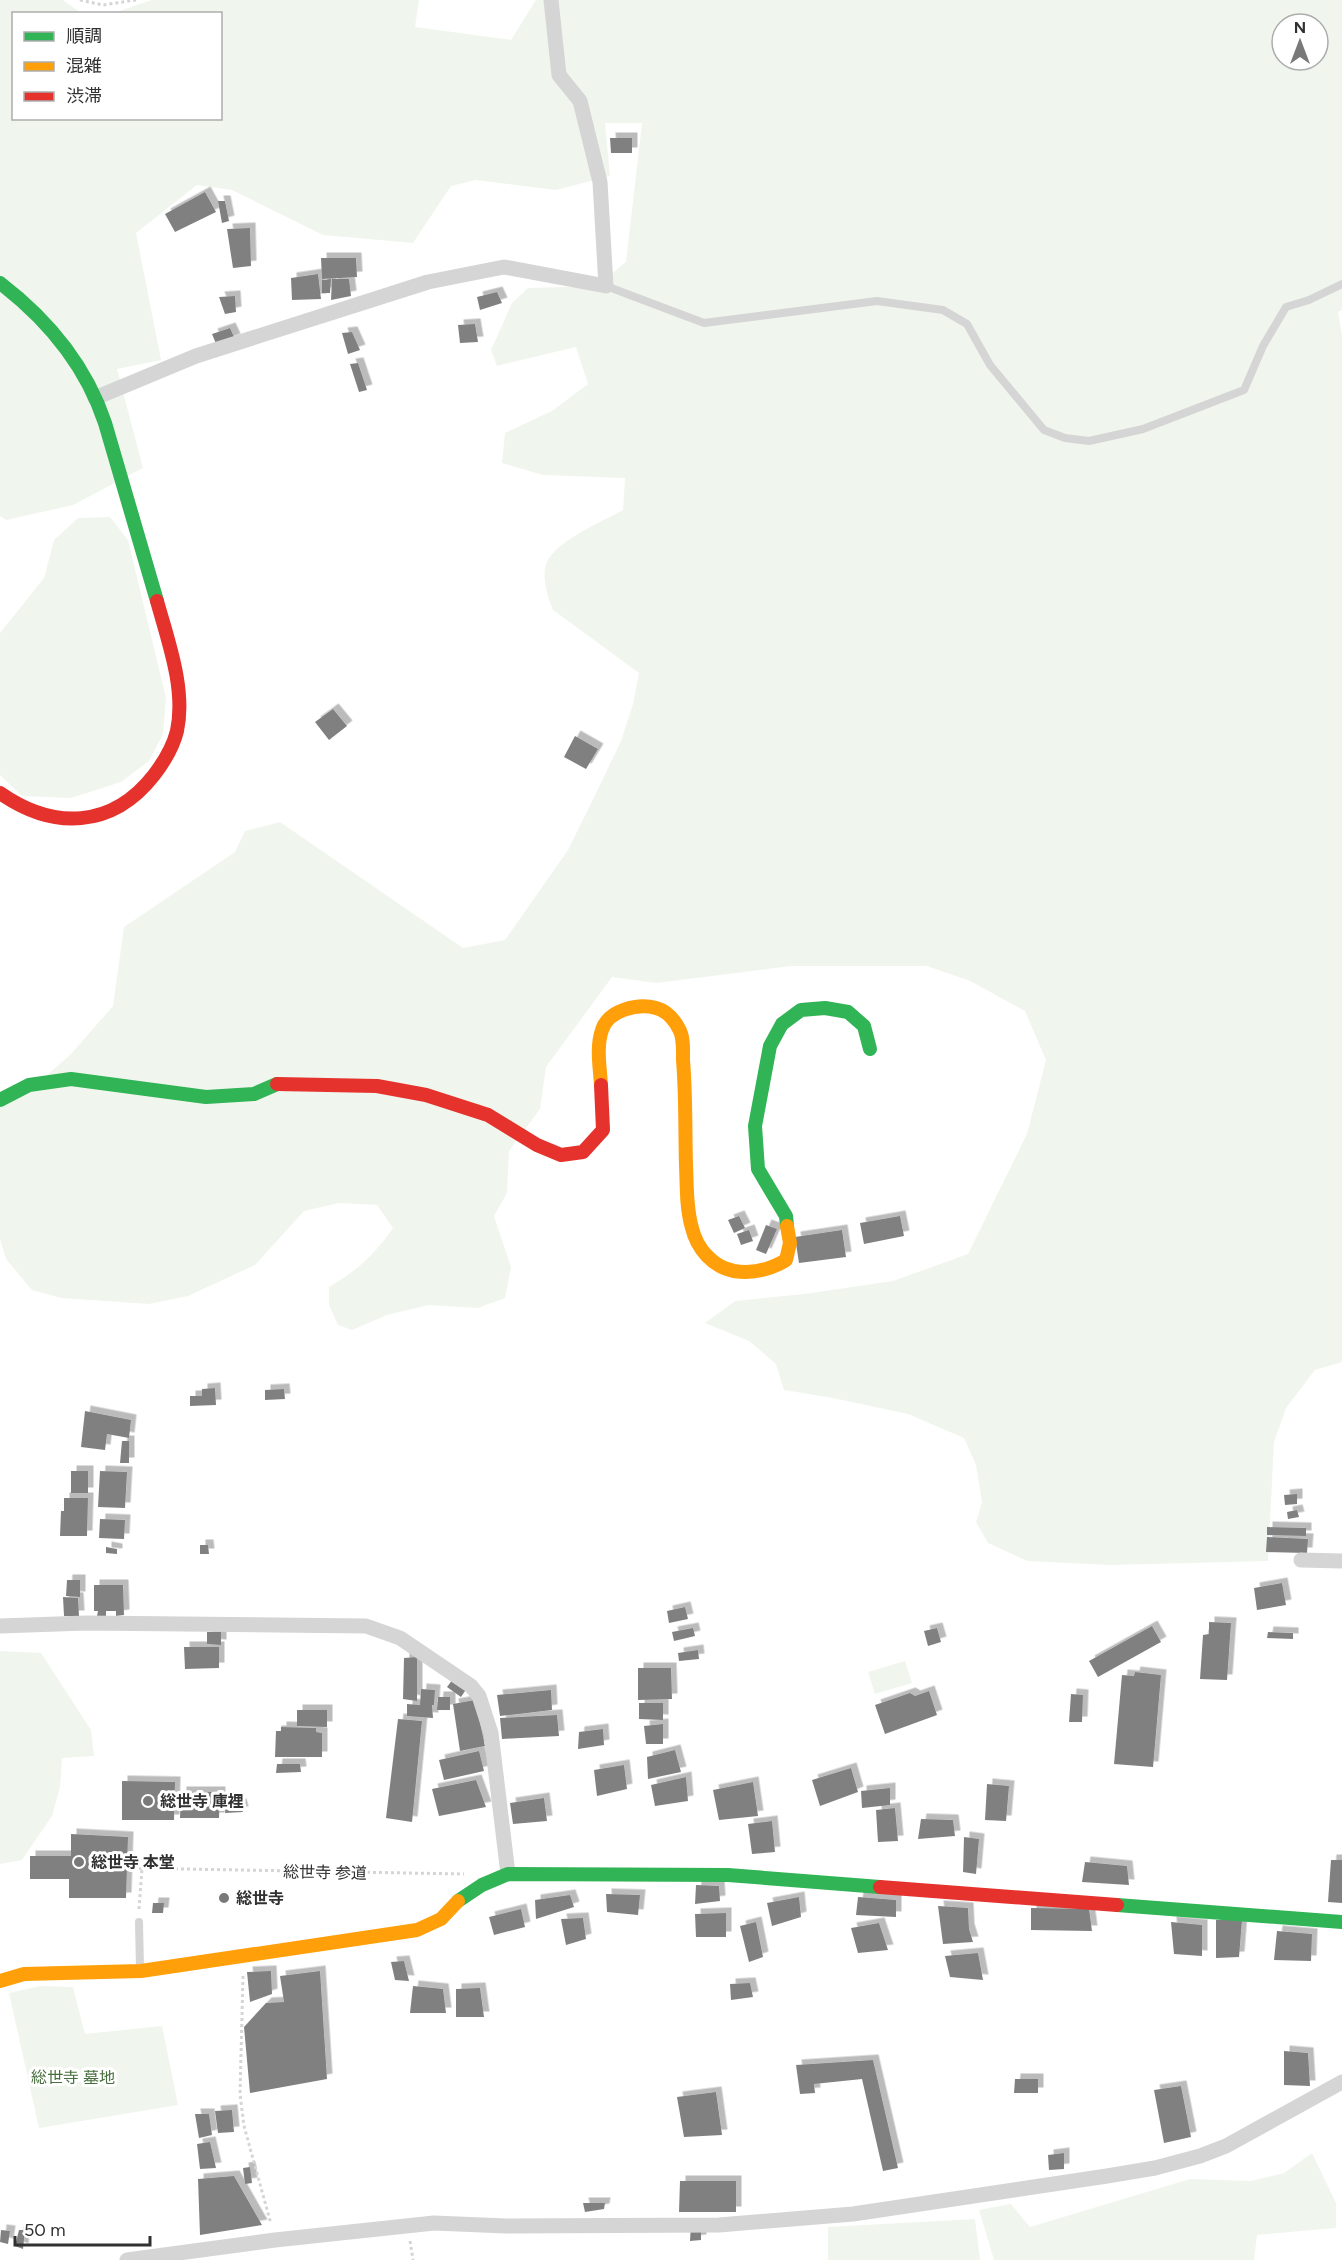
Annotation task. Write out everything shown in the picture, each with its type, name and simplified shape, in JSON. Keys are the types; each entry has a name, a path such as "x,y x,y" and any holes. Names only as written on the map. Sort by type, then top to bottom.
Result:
{"street":[{"path":"95,398 196,356 428,282 504,267 606,286 600,182 580,101 559,75 551,0"},
{"path":"0,283 18,296 69,351 95,398 138,531 167,636 175,672 177,728 172,749 162,766 130,800 110,813 83,820 56,818 28,811 0,793"},
{"path":"0,1100 28,1085 71,1079 206,1097 254,1094 277,1084 377,1086 426,1095 488,1115 537,1145 561,1155 583,1152 603,1130 599,1051 602,1029 613,1015 633,1007 656,1008 671,1016 681,1030 687,1204 692,1230 700,1247 713,1263 728,1270 745,1273 772,1269 786,1260 790,1243 786,1216 758,1169 755,1126 770,1046 782,1024 801,1010 825,1008 848,1012 864,1026 870,1049"},
{"path":"1301,1560 1342,1562"},
{"path":"0,1626 98,1623 366,1626 400,1638 471,1686 479,1696 490,1733 508,1874"},
{"path":"0,1981 24,1974 141,1971 417,1930 441,1919 458,1901 482,1885 508,1874 728,1875 1342,1922"},
{"path":"127,2260 275,2240 434,2223 506,2226 719,2225 853,2214 1155,2168 1226,2146 1342,2082"}],"lane":[{"path":"606,286 704,323 877,301 944,310 967,324 990,365 1044,430 1065,438 1089,441 1143,429 1244,390 1263,346 1286,307 1310,300 1342,284"},
{"path":"139,1922 141,1971"}],"path":[{"path":"80,0 103,5 136,0"},
{"name":"総世寺 参道","path":"127,1868 473,1874"},
{"path":"139,1922 142,1869"},
{"path":"243,1956 240,2094 244,2126 275,2240"}],"green space":[{"path":"0,0 63,0 80,12 12,12 12,120 222,120 222,12 116,12 152,0 419,0 415,27 511,40 536,0 1342,0 1342,310 1338,312 1342,335 1342,1362 1315,1370 1286,1408 1274,1442 1268,1561 1111,1565 1027,1561 988,1543 976,1522 982,1502 976,1465 964,1438 908,1414 784,1390 776,1364 749,1341 705,1323 735,1301 893,1281 968,1254 1027,1134 1046,1060 1025,1011 970,981 927,966 791,966 656,983 612,977 546,1067 540,1109 509,1151 507,1193 494,1216 511,1267 505,1298 478,1308 429,1305 387,1315 352,1330 338,1325 329,1305 329,1287 365,1261 393,1228 377,1205 339,1203 304,1211 255,1265 188,1296 149,1304 61,1298 32,1290 6,1259 0,1239 0,1105 28,1092 71,1054 113,1006 124,927 235,852 245,831 280,822 463,948 505,940 568,850 621,741 633,704 639,673 553,610 546,590 545,568 556,550 566,542 623,510 625,478 543,475 502,463 505,433 552,411 588,384 576,347 497,366 491,350 512,303 528,288 597,286 626,262 642,123 605,123 610,176 556,190 476,180 451,186 413,243 323,235 232,190 197,185 136,233 161,360 117,369 143,468 73,505 6,520 0,516"},
{"path":"110,517 128,540 166,698 163,734 149,761 121,782 71,798 22,796 0,775 0,633 44,578 54,540 78,518"},
{"path":"0,1651 41,1653 91,1730 94,1756 62,1758 60,1787 52,1816 22,1860 0,1864"},
{"path":"905,1661 912,1683 875,1694 868,1672"},
{"name":"総世寺 墓地","path":"40,1986 73,1987 85,2034 162,2026 178,2105 39,2128 9,1993"},
{"path":"1312,2153 1336,2203 1336,2228 1257,2235 1254,2260 994,2260 979,2210 1011,2204 1030,2227 1190,2179 1251,2181 1284,2173"},
{"path":"975,2219 980,2260 828,2260 828,2227"}],"building":[{"path":"610,138 632,138 632,153 611,153"},
{"path":"205,192 216,212 175,232 165,214"},
{"path":"218,201 225,201 229,221 222,223"},
{"path":"250,228 251,266 233,268 227,229"},
{"path":"321,258 356,258 357,277 322,279"},
{"path":"318,274 321,299 292,300 291,278"},
{"path":"331,279 330,293 322,293 322,280"},
{"path":"332,279 349,279 351,296 331,300"},
{"path":"497,292 502,303 480,310 477,297"},
{"path":"235,296 236,312 225,314 219,297"},
{"path":"475,324 478,342 460,343 458,325"},
{"path":"230,328 235,339 217,346 212,334"},
{"path":"352,332 360,350 348,354 342,333"},
{"path":"358,363 367,390 359,392 350,364"},
{"path":"333,709 347,726 329,740 315,722"},
{"path":"575,736 598,749 586,769 564,757"},
{"path":"739,1216 745,1228 734,1233 728,1220"},
{"path":"900,1216 904,1236 864,1244 860,1223"},
{"path":"766,1225 777,1229 766,1254 756,1250"},
{"path":"749,1230 753,1241 741,1245 737,1234"},
{"path":"842,1230 846,1257 799,1263 795,1237"},
{"path":"215,1388 216,1405 190,1406 190,1396 202,1396 202,1389"},
{"path":"284,1389 285,1399 265,1400 265,1390"},
{"path":"85,1411 131,1420 129,1438 107,1434 105,1450 81,1447"},
{"path":"122,1441 129,1441 129,1463 120,1463"},
{"path":"71,1471 88,1471 88,1493 71,1493"},
{"path":"100,1471 127,1472 125,1508 98,1507"},
{"path":"1297,1494 1297,1504 1285,1505 1284,1495"},
{"path":"64,1498 88,1498 87,1536 60,1536"},
{"path":"1297,1510 1299,1517 1288,1519 1287,1512"},
{"path":"100,1519 125,1520 124,1539 99,1538"},
{"path":"1267,1527 1306,1528 1306,1536 1267,1535"},
{"path":"1267,1537 1308,1539 1307,1553 1266,1552"},
{"path":"200,1545 208,1545 209,1554 200,1554"},
{"path":"106,1547 117,1549 117,1554 106,1553"},
{"path":"67,1580 80,1580 80,1597 66,1596"},
{"path":"1282,1583 1286,1605 1257,1610 1254,1588"},
{"path":"94,1585 123,1585 124,1615 116,1616 116,1611 106,1611 106,1616 97,1616 98,1611 94,1611"},
{"path":"63,1597 78,1598 79,1616 64,1616"},
{"path":"685,1607 688,1619 669,1623 667,1611"},
{"path":"1209,1622 1231,1623 1227,1680 1200,1679 1203,1635 1209,1634"},
{"path":"1152,1626 1161,1642 1098,1677 1089,1661"},
{"path":"693,1628 695,1636 674,1641 672,1632"},
{"path":"937,1628 941,1642 928,1646 924,1631"},
{"path":"207,1632 221,1632 221,1645 207,1644"},
{"path":"1268,1632 1293,1633 1293,1639 1267,1638"},
{"path":"184,1647 219,1647 219,1668 185,1669"},
{"path":"698,1650 699,1659 679,1661 678,1653"},
{"path":"417,1657 417,1701 403,1699 404,1658"},
{"path":"638,1668 671,1668 672,1699 638,1700"},
{"path":"1135,1672 1161,1675 1153,1767 1114,1764 1122,1675 1134,1676"},
{"path":"453,1679 467,1688 461,1697 447,1687"},
{"path":"421,1689 435,1690 434,1705 432,1705 433,1718 407,1716 407,1704 420,1705"},
{"path":"551,1690 552,1710 500,1716 497,1695"},
{"path":"929,1691 937,1715 885,1734 875,1705 910,1693 915,1696"},
{"path":"1071,1694 1083,1695 1082,1722 1069,1722"},
{"path":"438,1697 450,1697 450,1710 437,1710"},
{"path":"475,1700 485,1746 460,1751 453,1704"},
{"path":"639,1703 663,1703 663,1720 639,1719"},
{"path":"297,1710 327,1710 327,1727 297,1726"},
{"path":"557,1715 559,1736 502,1739 500,1718"},
{"path":"398,1719 422,1721 412,1822 386,1818"},
{"path":"663,1724 663,1744 646,1744 644,1726"},
{"path":"281,1727 316,1728 316,1732 322,1733 322,1757 275,1757 276,1731 281,1731"},
{"path":"603,1729 604,1745 578,1749 579,1732"},
{"path":"675,1750 681,1772 648,1779 647,1757"},
{"path":"479,1751 484,1771 444,1780 439,1760"},
{"path":"277,1764 300,1764 301,1772 276,1773"},
{"path":"624,1765 627,1789 597,1796 594,1770"},
{"path":"851,1768 858,1792 820,1806 812,1780"},
{"path":"686,1777 688,1801 655,1806 651,1785"},
{"path":"476,1780 486,1807 439,1816 432,1789"},
{"name":"総世寺 庫裡","path":"122,1781 175,1782 174,1820 122,1820"},
{"path":"753,1782 758,1816 719,1820 713,1790"},
{"path":"987,1784 1009,1786 1006,1821 985,1820"},
{"path":"890,1788 890,1805 862,1808 861,1791"},
{"name":"総世寺 庫裡","path":"181,1792 220,1792 219,1818 180,1818"},
{"path":"544,1798 547,1821 513,1824 510,1803"},
{"path":"226,1802 241,1804 243,1812 225,1813"},
{"path":"895,1808 898,1841 878,1842 876,1810"},
{"path":"921,1819 953,1820 955,1836 918,1839"},
{"path":"772,1821 775,1852 752,1854 748,1824"},
{"name":"総世寺 本堂","path":"71,1834 128,1837 126,1898 69,1898 69,1879 30,1879 30,1856 71,1856"},
{"path":"964,1837 979,1839 976,1874 963,1872"},
{"path":"1331,1860 1342,1860 1342,1903 1328,1902"},
{"path":"1085,1862 1127,1866 1129,1885 1082,1882"},
{"path":"696,1885 719,1886 720,1901 695,1904"},
{"path":"606,1894 640,1895 638,1915 607,1912"},
{"path":"570,1895 574,1907 536,1919 535,1900"},
{"path":"799,1897 801,1917 772,1926 767,1903"},
{"path":"858,1897 896,1900 896,1917 856,1915"},
{"path":"153,1903 164,1903 163,1913 152,1913"},
{"path":"938,1906 968,1908 969,1929 973,1942 943,1944"},
{"path":"1031,1908 1089,1909 1092,1931 1031,1930"},
{"path":"521,1909 525,1927 494,1935 489,1917"},
{"path":"726,1913 726,1937 696,1937 695,1914"},
{"path":"583,1918 586,1939 566,1945 561,1919"},
{"path":"1216,1920 1242,1920 1239,1957 1216,1958"},
{"path":"756,1922 763,1957 749,1962 740,1926"},
{"path":"1171,1922 1202,1925 1202,1956 1174,1954"},
{"path":"879,1923 888,1950 858,1953 851,1928"},
{"path":"1277,1931 1312,1934 1311,1961 1274,1960"},
{"path":"978,1953 983,1980 950,1977 945,1956"},
{"path":"404,1961 409,1981 395,1980 391,1962"},
{"path":"271,1971 272,1994 250,2002 247,1972"},
{"path":"320,1971 327,2079 250,2093 244,2027 266,2003 284,2002 280,1976"},
{"path":"750,1983 753,1997 731,2000 730,1984"},
{"path":"413,1986 443,1989 446,2013 410,2013"},
{"path":"480,1988 484,2017 456,2017 456,1989"},
{"path":"1284,2051 1308,2053 1310,2086 1284,2085"},
{"path":"873,2060 898,2168 883,2171 862,2079 814,2084 815,2093 800,2094 796,2065"},
{"path":"1015,2079 1038,2079 1038,2093 1014,2093"},
{"path":"1181,2086 1191,2137 1164,2143 1154,2090"},
{"path":"716,2092 722,2135 684,2137 677,2097"},
{"path":"232,2110 234,2132 218,2133 215,2111"},
{"path":"195,2114 209,2114 212,2135 199,2138"},
{"path":"210,2142 216,2168 200,2169 197,2144"},
{"path":"1064,2153 1064,2169 1049,2170 1048,2155"},
{"path":"250,2167 252,2183 245,2184 243,2168"},
{"path":"234,2176 262,2225 200,2235 198,2179"},
{"path":"680,2181 736,2181 736,2212 679,2212"},
{"path":"583,2203 605,2203 604,2209 585,2212"},
{"path":"691,2224 701,2224 701,2240 690,2241"},
{"path":"1,2230 10,2231 8,2244 0,2242"},
{"path":"19,2230 25,2230 23,2249 15,2246"}],"traffic: fast":[{"path":"0,283 34,312 63,345 76,363 97,402 157,601"},
{"path":"787,1226 786,1216 758,1169 755,1126 770,1046 782,1024 801,1010 825,1008 848,1012 864,1026 870,1049"},
{"path":"0,1100 29,1085 71,1079 206,1097 254,1094 277,1084"},
{"path":"458,1901 482,1885 508,1874 728,1875 880,1887"},
{"path":"1117,1905 1342,1922"}],"traffic: slow":[{"path":"601,1085 599,1043 602,1030 610,1017 633,1007 656,1008 667,1013 681,1032 682,1040 687,1197 694,1236 702,1250 719,1266 734,1271 748,1272 774,1266 786,1260 790,1243 787,1226"},
{"path":"0,1981 24,1974 141,1971 417,1930 441,1919 458,1901"}],"traffic: jam":[{"path":"0,793 20,805 41,813 61,818 81,818 101,814 120,806 137,793 154,775 165,760 173,743 179,715 178,682 157,601"},
{"path":"277,1084 377,1086 426,1095 488,1115 537,1145 561,1155 583,1152 603,1130 601,1085"},
{"path":"880,1887 1117,1905"}],"place":[{"name":"総世寺 庫裡","path":"148,1801"},
{"name":"総世寺 本堂","path":"79,1862"},
{"name":"総世寺","path":"224,1898"}]}
